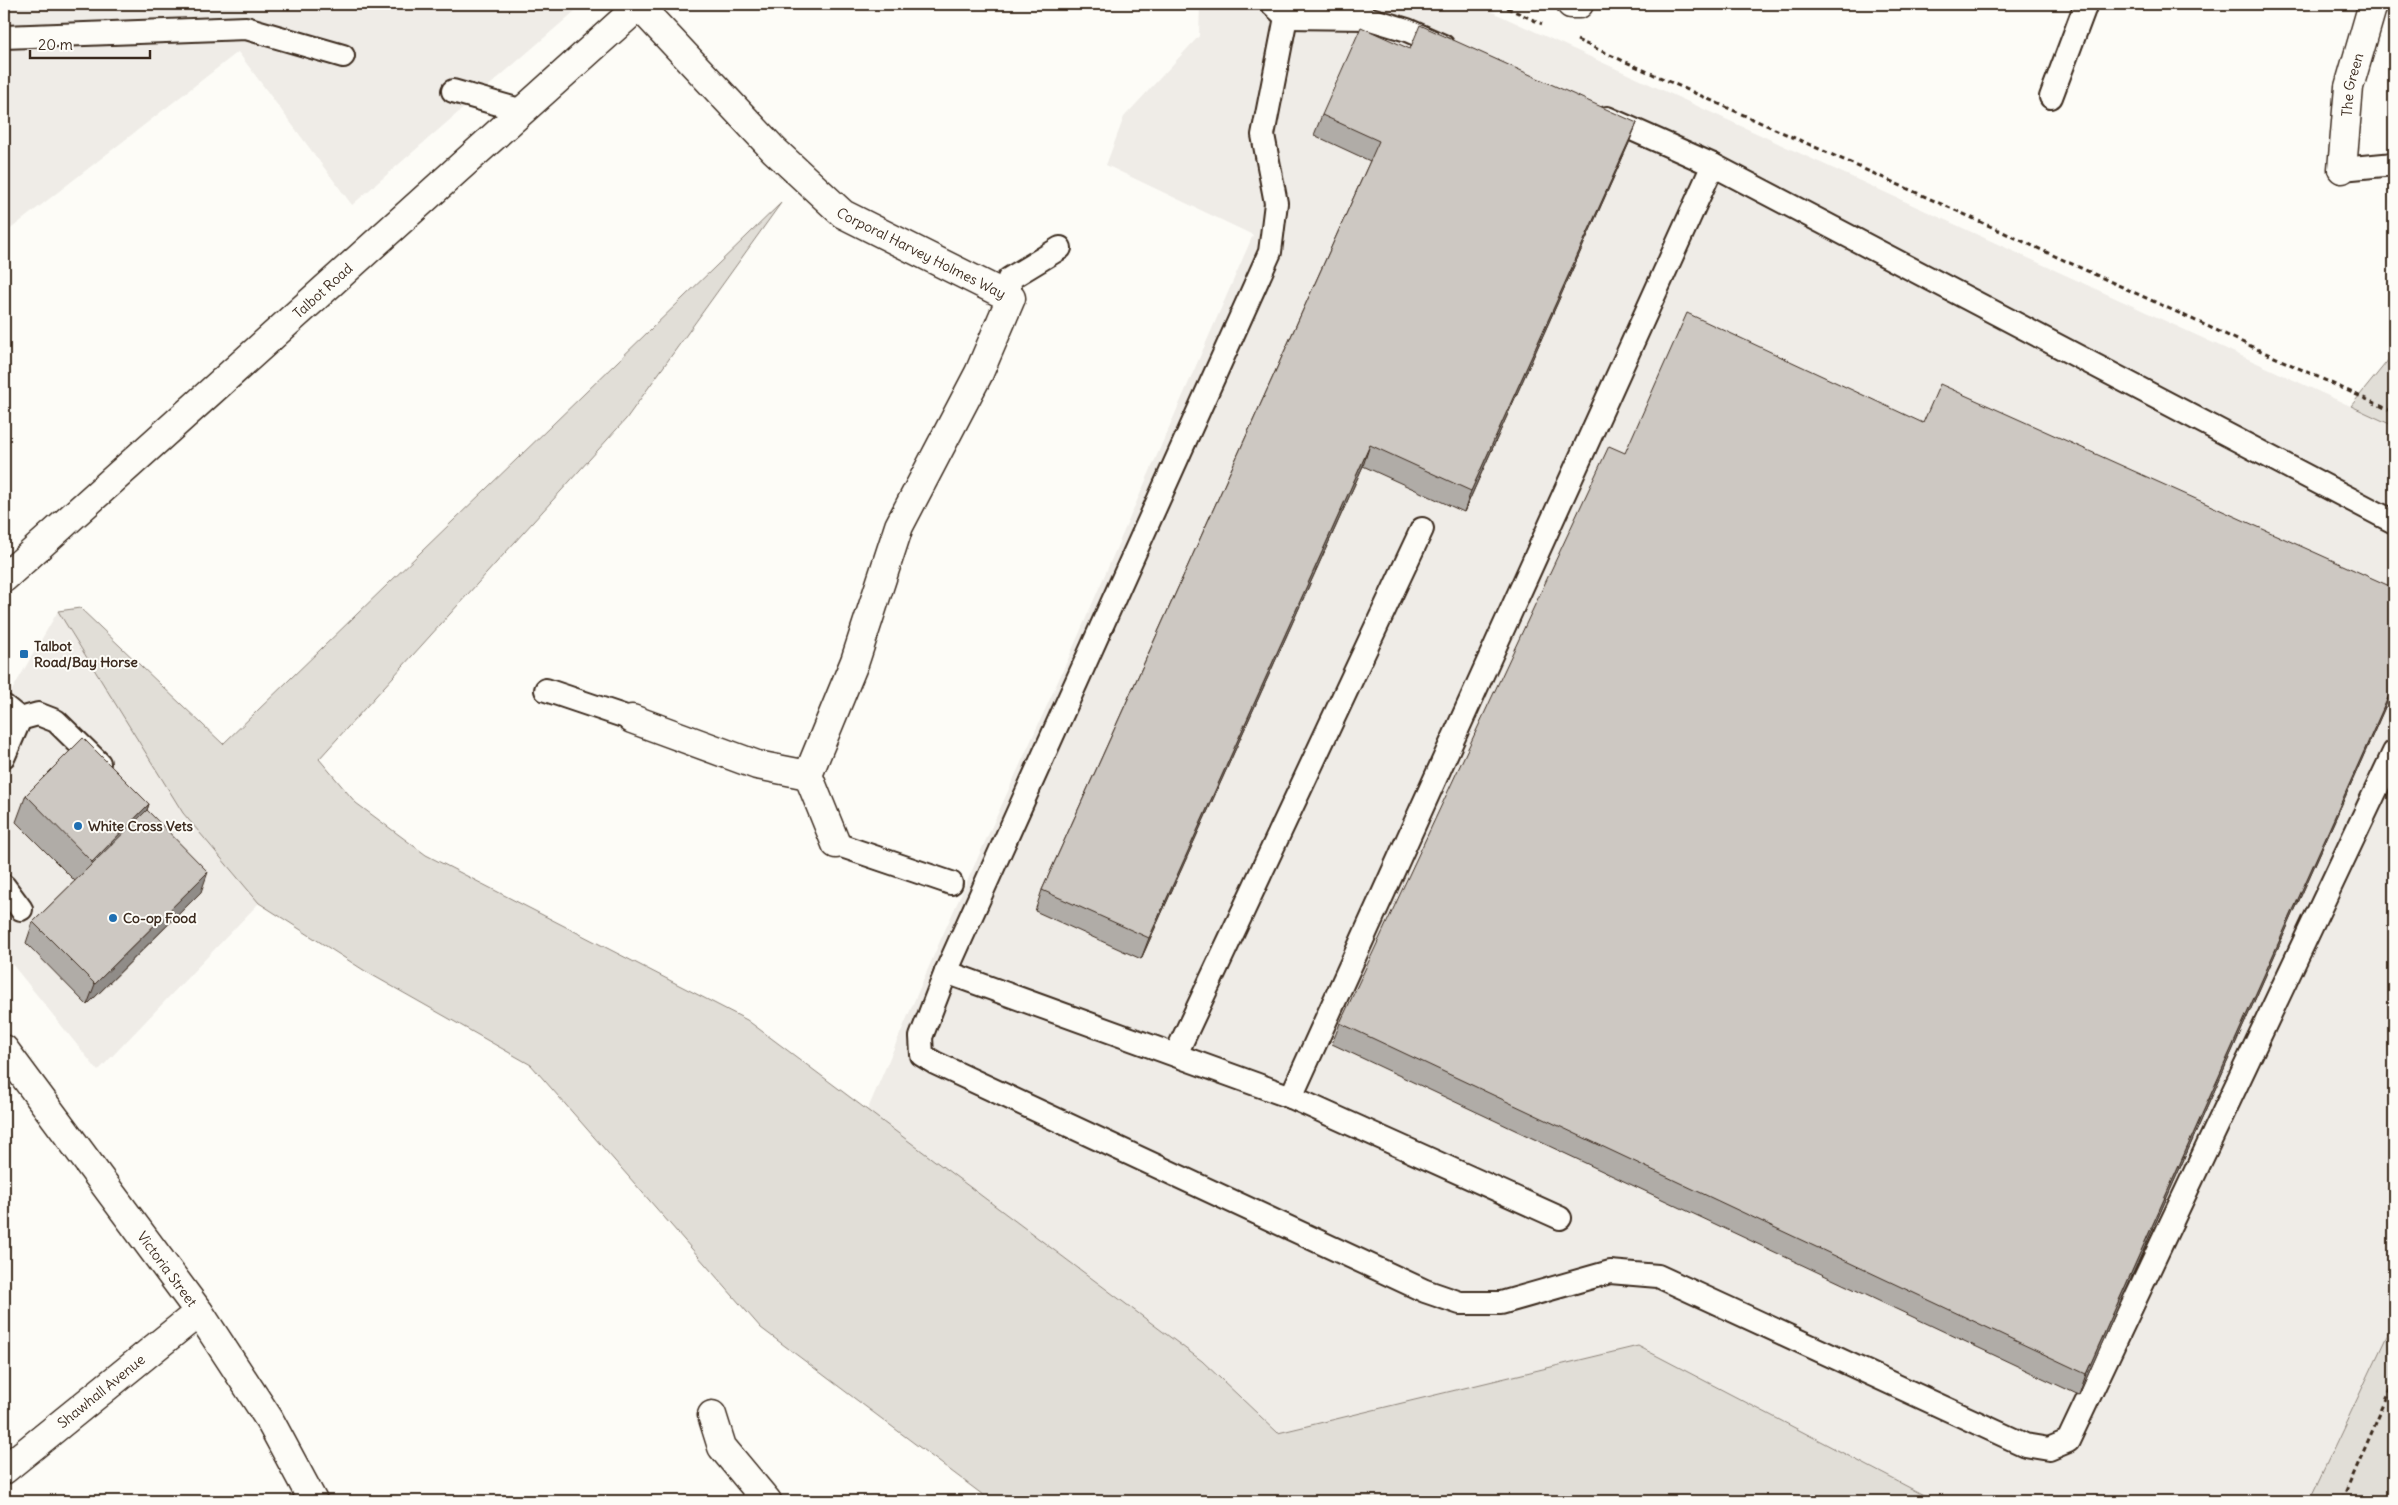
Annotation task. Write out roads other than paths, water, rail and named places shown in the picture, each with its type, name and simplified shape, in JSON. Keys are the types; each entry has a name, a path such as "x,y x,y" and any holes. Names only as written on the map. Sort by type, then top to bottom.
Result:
{"street":[{"path":"1571,4 1579,4"},
{"name":"The Green","path":"2342,169 2349,87 2373,4"},
{"name":"Talbot Road","path":"4,578 640,5"},
{"name":"Corporal Harvey Holmes Way","path":"640,5 774,150 843,214 1011,298 979,373 899,526 855,661 808,774"},
{"path":"632,719 757,765 808,774 836,844"},
{"name":"Victoria Street","path":"4,1049 199,1312 269,1419 313,1501"},
{"name":"Shawhall Avenue","path":"4,1470 199,1312"},
{"path":"712,1415 722,1447 767,1501"}],"lane":[{"path":"2051,97 2086,4"},
{"path":"1461,54 1407,30 1367,18 1279,10 1263,135 1276,203 1270,252 946,972 921,1037 922,1055 935,1063 1425,1291 1460,1303 1501,1302 1610,1272 1658,1276 2025,1445 2049,1448 2068,1441 2394,752"},
{"path":"4,37 246,28 343,56"},
{"path":"453,91 523,110"},
{"path":"1587,109 1713,165 2394,522"},
{"path":"2342,169 2394,164"},
{"path":"1291,1097 1713,165"},
{"path":"1011,298 1009,278 1060,248"},
{"path":"1176,1054 1422,529"},
{"path":"546,690 632,719"},
{"path":"4,756 12,713 38,714 56,721 112,777"},
{"path":"836,844 951,883"},
{"path":"4,886 21,909"},
{"path":"946,972 1291,1097 1560,1218"}],"place":[{"name":"Talbot Road/Bay Horse","path":"24,654"},
{"name":"White Cross Vets","path":"78,826"},
{"name":"Co-op Food","path":"113,918"}]}
